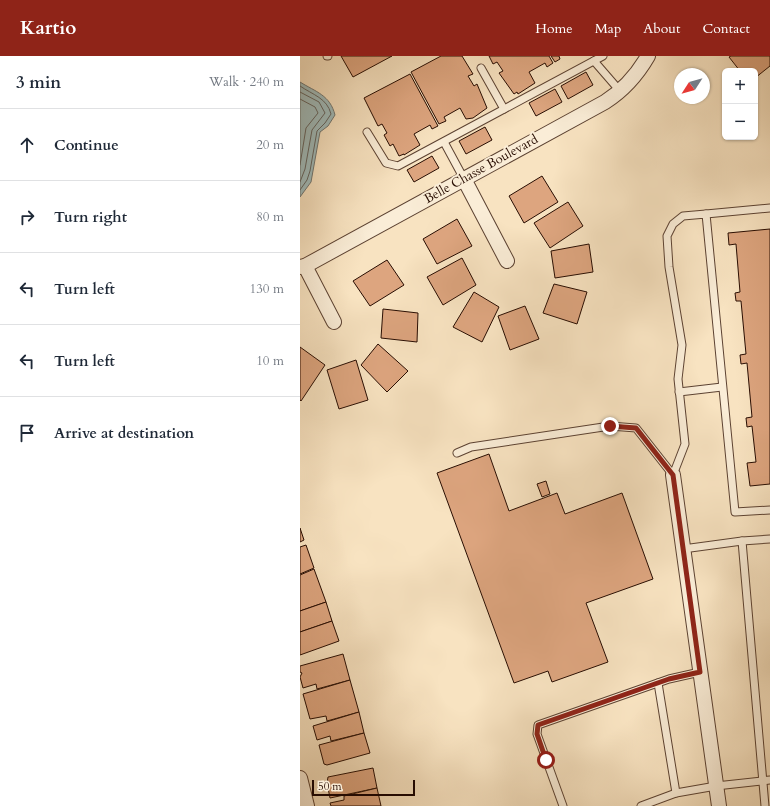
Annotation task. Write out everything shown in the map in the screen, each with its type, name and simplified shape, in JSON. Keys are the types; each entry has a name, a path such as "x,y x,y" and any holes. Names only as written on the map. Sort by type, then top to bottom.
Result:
{"street":[{"name":"Belle Chasse Boulevard","path":"303,266 604,102 620,91 640,71 648,56"},
{"path":"464,179 507,261"},
{"path":"303,266 334,322"},
{"path":"673,475 719,806"},
{"path":"300,778 307,806"}],"lane":[{"path":"367,132 386,163 398,166 602,56"},
{"path":"594,61 620,91"},
{"path":"481,68 504,109"},
{"path":"444,142 464,179"},
{"path":"673,475 685,444 678,379 682,345 669,267 667,236 673,224 683,216 770,208"},
{"path":"706,214 735,512 770,510"},
{"path":"679,392 722,387"},
{"path":"457,453 471,447 610,426 636,428 673,475"},
{"path":"683,549 742,541 770,539"},
{"path":"742,541 766,780 765,806"},
{"path":"563,806 537,734 538,725 658,683 700,672"},
{"path":"658,683 676,793"},
{"path":"641,806 676,793 716,786 766,780"}],"water":[{"path":"300,82 326,98 333,108 335,115 328,126 320,132 311,182 300,197"}],"building":[{"path":"341,56 392,56 353,77"},
{"path":"441,56 462,56 473,74 468,76 474,86 477,84 487,108 473,118 466,119 460,108 444,117 446,121 439,124 411,72"},
{"path":"489,56 549,56 553,63 547,67 545,63 529,72 535,83 518,94 517,92 514,94 499,73 503,71 497,62 493,64"},
{"path":"551,56 559,56 560,59 555,62"},
{"path":"770,56 770,66 758,76 758,68 738,68 729,57"},
{"path":"586,72 593,85 568,99 561,86"},
{"path":"410,74 438,126 432,129 430,125 414,134 420,145 404,155 399,156 393,144 390,146 384,135 387,133 382,124 378,126 364,98"},
{"path":"555,89 562,102 536,116 529,103"},
{"path":"485,127 492,140 466,154 459,141"},
{"path":"432,156 439,168 414,182 407,170"},
{"path":"542,176 558,202 524,223 509,196"},
{"path":"568,202 583,226 550,248 534,223"},
{"path":"457,219 472,246 437,264 423,239"},
{"path":"770,229 770,484 750,486 747,463 756,462 752,426 747,427 746,418 752,417 747,363 741,364 740,355 746,354 741,301 736,301 735,293 740,292 736,244 729,245 728,233"},
{"path":"589,244 593,272 555,278 551,251"},
{"path":"462,258 476,285 443,305 427,277"},
{"path":"387,260 404,285 370,306 353,281"},
{"path":"554,284 587,292 577,324 543,313"},
{"path":"474,292 499,307 482,342 453,327"},
{"path":"525,306 539,339 510,350 498,316"},
{"path":"383,309 418,313 417,342 381,338"},
{"path":"378,344 408,371 387,392 361,365"},
{"path":"300,347 325,365 301,401 300,400"},
{"path":"356,360 368,400 339,409 327,370"},
{"path":"489,454 509,511 557,493 565,514 622,493 653,579 586,603 608,662 552,682 548,671 514,683 437,473"},
{"path":"546,481 550,494 542,497 537,484"},
{"path":"300,528 304,540 300,542"},
{"path":"306,545 314,568 300,574 300,547"},
{"path":"314,569 326,602 300,611 300,575"},
{"path":"326,602 332,621 300,632 300,611"},
{"path":"332,621 339,641 300,655 300,632"},
{"path":"343,654 350,680 317,689 316,684 303,688 300,677 302,673 300,672 300,666"},
{"path":"350,680 359,712 327,721 326,716 310,719 303,694"},
{"path":"359,712 364,733 331,741 330,736 317,740 313,726"},
{"path":"364,733 370,753 327,765 324,764 319,745"},
{"path":"373,768 377,788 330,798 327,783 328,777"},
{"path":"377,788 381,806 331,806 330,803 344,800 344,796"}],"route":[{"path":"546,760 537,734 538,725 548,720 669,679 700,672 673,475 636,428 610,426"}]}
